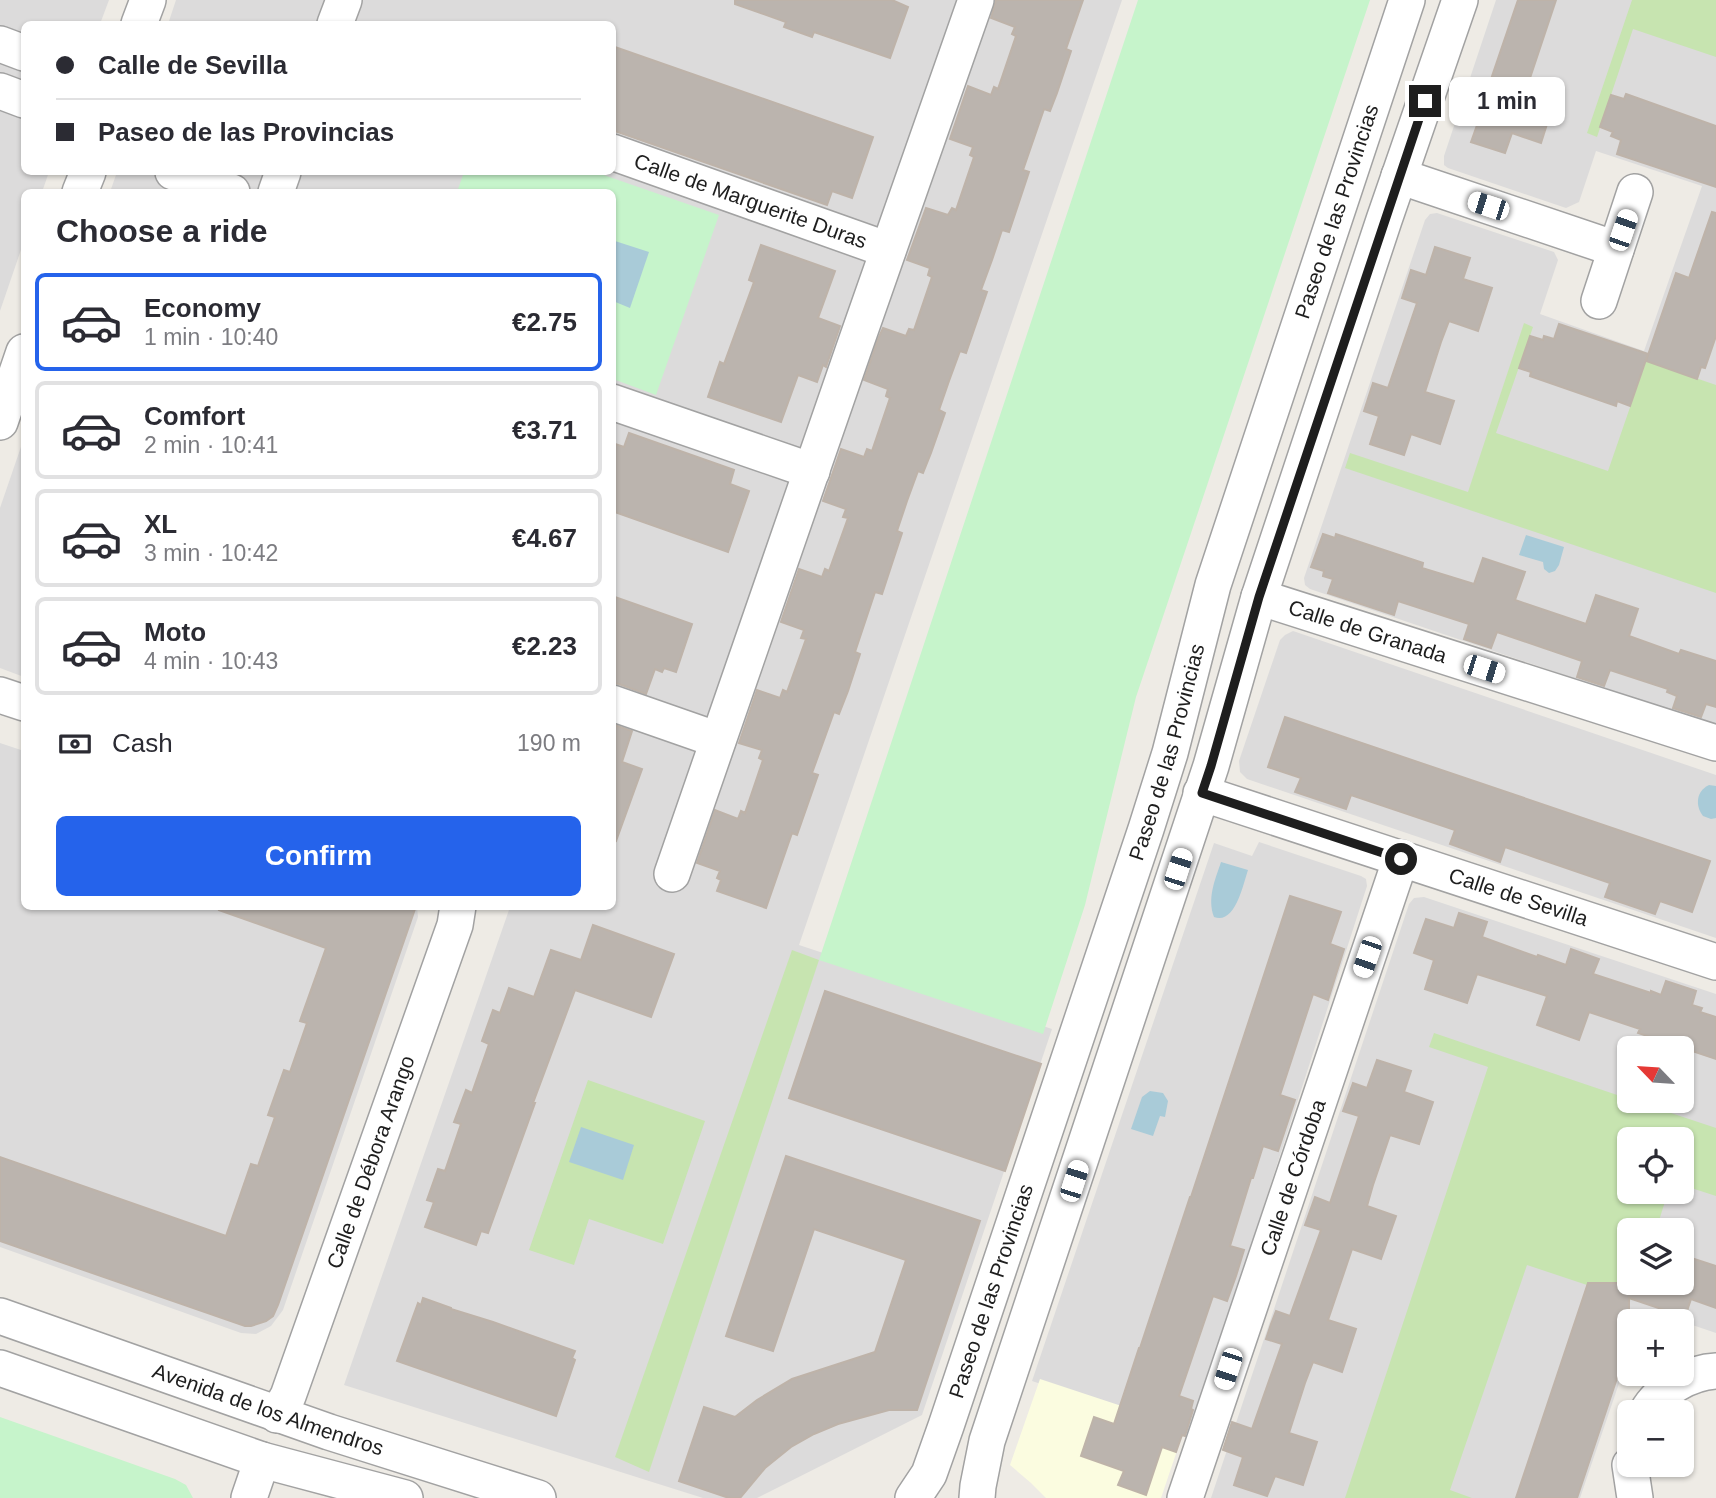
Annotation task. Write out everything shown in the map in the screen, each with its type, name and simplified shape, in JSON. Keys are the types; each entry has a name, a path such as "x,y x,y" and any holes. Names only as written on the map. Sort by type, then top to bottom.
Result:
{"street":[{"path":"140,21 148,0"},
{"path":"336,21 344,0"},
{"name":"Calle de Marguerite Duras","path":"672,874 976,0"},
{"name":"Paseo de las Provincias","path":"913,1498 929,1474 946,1426 1146,829 1170,753 1213,584 1407,0"},
{"name":"Paseo de las Provincias","path":"977,1498 987,1441 1211,766 1259,597 1460,0"},
{"path":"0,44 21,52"},
{"path":"0,91 21,99"},
{"name":"Calle de Marguerite Duras","path":"616,153 888,250"},
{"path":"182,175 223,189"},
{"path":"1399,176 1616,249"},
{"path":"1599,301 1635,192"},
{"path":"0,422 21,361"},
{"path":"616,403 811,471"},
{"name":"Calle de Granada","path":"1259,597 1716,743"},
{"path":"0,695 21,702"},
{"path":"616,704 718,740"},
{"name":"Calle de Sevilla","path":"1202,793 1716,962"},
{"name":"Calle de Córdoba","path":"1185,1498 1401,859"},
{"name":"Calle de Débora Arango","path":"277,1415 292,1385 455,925 457,910"},
{"name":"Avenida de los Almendros","path":"0,1316 277,1415 538,1498"},
{"name":"Avenida de los Almendros","path":"0,1368 262,1460 405,1498"},
{"path":"1656,1400 1675,1384 1705,1371 1716,1371"},
{"path":"249,1498 262,1460"},
{"path":"1632,1477 1635,1498"}],"shaded area":[{"path":"0,0 109,0 101,21 21,21 21,175 48,175 43,189 21,189 21,250 0,311"},
{"path":"176,0 1122,0 799,945 1052,1029 922,1415 757,1498 703,1498 344,1385 509,910 616,910 616,189 111,189 116,175 616,175 616,21 169,21"},
{"path":"1496,0 1716,0 1716,726 1310,589 1305,585 1304,578 1425,220 1430,214 1437,213 1554,252 1558,260 1540,314 1644,351 1702,186 1596,151 1579,202 1566,208 1444,165 1444,156"},
{"path":"21,447 21,676 0,668 0,508"},
{"path":"1293,631 1716,775 1716,938 1247,779 1240,772 1239,761 1280,640"},
{"path":"0,743 21,750 21,910 417,910 418,917 283,1310 271,1326 256,1334 241,1333 0,1247"},
{"path":"1259,842 1361,876 1366,879 1367,886 1190,1434 1032,1381 1214,843 1252,856"},
{"path":"1424,897 1716,994 1716,1333 1694,1326 1694,1309 1617,1309 1618,1386 1580,1498 1211,1498 1409,904 1414,898"},
{"path":"1040,1379 1185,1427 1161,1498 1046,1498 1010,1465"}],"green space":[{"path":"1138,0 1370,0 1136,697 1085,905 1043,1034 819,960"},
{"path":"1632,0 1716,0 1716,57 1633,29 1597,137 1587,133"},
{"path":"463,175 604,175 719,215 656,395 616,380 616,189 458,189"},
{"path":"1524,323 1533,327 1496,433 1608,471 1646,361 1716,385 1716,593 1345,468 1350,453 1468,492"},
{"path":"792,950 819,960 649,1472 615,1457"},
{"path":"1434,1033 1617,1095 1617,1113 1671,1113 1716,1128 1716,1196 1694,1189 1694,1127 1617,1127 1617,1204 1664,1204 1660,1218 1617,1218 1617,1295 1527,1265 1450,1490 1472,1498 1345,1498 1488,1067 1429,1047"},
{"path":"588,1080 705,1121 663,1244 589,1219 574,1265 529,1250"},
{"path":"1617,1295 1634,1295 1632,1300"},
{"path":"0,1417 175,1479 186,1485 193,1498 0,1498"}],"water":[{"path":"616,241 649,252 630,308 616,302"},
{"path":"1526,535 1564,547 1555,571 1549,573 1544,569 1543,562 1519,555"},
{"path":"1709,785 1716,786 1716,818 1711,819 1703,816 1698,803 1701,791"},
{"path":"1221,862 1248,870 1233,910 1221,918 1214,917 1211,903"},
{"path":"1150,1091 1163,1093 1168,1101 1165,1117 1160,1116 1153,1136 1131,1129 1142,1097"},
{"path":"581,1127 634,1145 623,1180 569,1162"}],"building":[{"path":"735,0 892,0 908,7 890,58 814,32 812,37 784,27 786,22 735,4"},
{"path":"996,0 1083,0 1066,49 1071,51 1057,93 1050,111 1044,109 1023,170 1029,172 1009,232 1002,230 981,290 987,292 966,353 960,351 949,381 939,410 945,413 923,473 918,471 907,501 897,531 902,533 882,594 875,592 855,652 860,654 848,691 839,714 834,712 812,773 818,775 797,835 792,833 766,908 717,891 721,880 717,878 720,871 697,863 715,810 738,819 741,811 745,813 763,760 759,758 762,750 739,743 757,690 780,698 783,690 787,692 806,639 801,638 804,630 781,622 799,569 822,577 825,569 829,571 848,518 843,517 846,509 823,501 841,449 864,457 867,449 872,451 890,398 886,396 888,389 864,380 883,328 906,336 909,329 914,330 932,277 928,275 930,268 907,260 926,208 948,215 952,208 956,210 974,157 970,155 973,147 950,139 968,86 991,95 994,87 998,89 1016,36 1012,34 1015,27 991,18"},
{"path":"1518,0 1556,0 1526,90 1555,99 1541,143 1512,133 1505,153 1471,142 1481,114 1464,108 1473,80 1489,85"},
{"path":"616,47 873,137 852,198 832,191 827,205 616,131"},
{"path":"1626,94 1716,126 1716,187 1617,154 1621,140 1611,136 1613,132 1600,127 1611,95 1624,99"},
{"path":"1712,212 1716,213 1716,336 1705,368 1701,367 1697,379 1646,361 1676,273 1689,278"},
{"path":"761,245 835,271 818,318 840,326 826,367 823,365 817,382 798,375 781,422 708,397 720,362 724,364 754,282 749,280"},
{"path":"1435,247 1470,258 1463,279 1492,288 1478,331 1449,321 1441,342 1425,392 1454,401 1440,444 1411,434 1404,455 1370,444 1379,416 1364,411 1373,383 1388,388 1417,303 1402,298 1411,270 1426,275"},
{"path":"1559,324 1648,354 1630,406 1617,401 1616,406 1530,376 1531,372 1519,368 1530,336 1543,340 1544,336 1554,339"},
{"path":"629,433 734,470 730,484 749,491 728,552 616,512 616,444 624,447"},
{"path":"1323,534 1335,538 1336,534 1423,563 1422,568 1474,584 1483,558 1525,572 1515,600 1586,624 1596,595 1638,609 1629,636 1679,654 1681,650 1716,661 1716,707 1706,704 1701,717 1673,708 1677,696 1667,692 1668,689 1610,670 1604,686 1577,677 1582,661 1497,632 1491,648 1464,639 1469,624 1398,601 1394,615 1328,593 1333,579 1323,576 1324,571 1311,567"},
{"path":"616,597 692,624 676,672 664,668 662,672 655,669 646,694 616,684"},
{"path":"1285,717 1710,861 1692,912 1660,901 1655,914 1605,897 1610,883 1505,847 1500,862 1450,844 1455,830 1351,795 1346,809 1295,792 1301,778 1268,767"},
{"path":"616,725 632,731 622,762 642,769 616,841"},
{"path":"1290,896 1341,912 1330,944 1344,949 1328,1000 1313,994 1280,1095 1295,1100 1278,1151 1263,1146 1230,1246 1244,1250 1236,1276 1227,1301 1213,1296 1179,1396 1193,1401 1185,1436 1182,1435 1176,1452 1162,1447 1146,1495 1118,1485 1124,1471 1081,1456 1094,1417 1114,1424"},
{"path":"219,910 415,910 273,1316 266,1321 245,1326 0,1241 0,1157 226,1236 251,1164 258,1166 275,1117 268,1115 284,1070 290,1072 307,1023 300,1021 326,948"},
{"path":"1459,913 1487,922 1482,937 1537,957 1538,955 1566,965 1571,949 1599,959 1593,974 1661,995 1666,981 1696,991 1692,1005 1702,1008 1700,1012 1716,1017 1716,1059 1694,1052 1694,1036 1647,1036 1638,1033 1640,1029 1589,1012 1579,1040 1537,1025 1547,996 1477,974 1467,1003 1425,989 1434,960 1414,953 1426,919 1454,928"},
{"path":"593,925 674,954 651,1017 575,990 488,1233 481,1231 476,1245 425,1227 434,1202 427,1200 438,1169 445,1171 461,1124 454,1122 466,1090 472,1093 489,1044 482,1041 493,1010 500,1013 509,988 534,997 551,950 581,960"},
{"path":"825,991 1041,1064 1005,1171 789,1098"},
{"path":"1377,1060 1411,1071 1404,1092 1433,1102 1419,1144 1390,1135 1373,1185 1367,1206 1396,1216 1381,1259 1352,1249 1328,1320 1356,1329 1342,1372 1313,1362 1305,1383 1289,1433 1317,1442 1303,1485 1275,1476 1267,1496 1234,1485 1243,1457 1223,1450 1232,1422 1252,1429 1282,1344 1266,1339 1271,1324 1276,1311 1290,1316 1321,1230 1305,1225 1315,1197 1330,1203 1359,1116 1343,1111 1353,1083 1367,1088"},
{"path":"786,1156 980,1221 917,1410 889,1410 838,1424 814,1434 791,1447 765,1468 740,1498 729,1498 679,1481 704,1407 735,1417 792,1379 875,1352 906,1260 814,1229 773,1351 726,1336"},
{"path":"1694,1259 1716,1266 1716,1308 1691,1299 1688,1309 1661,1309 1629,1298 1629,1309 1617,1309 1617,1378 1577,1498 1516,1498 1588,1283 1617,1283 1617,1295 1694,1295"},
{"path":"423,1298 575,1351 572,1358 575,1360 556,1416 397,1361 418,1303 421,1305"}],"route":[{"path":"1401,859 1202,793 1259,597 1425,101"}]}
